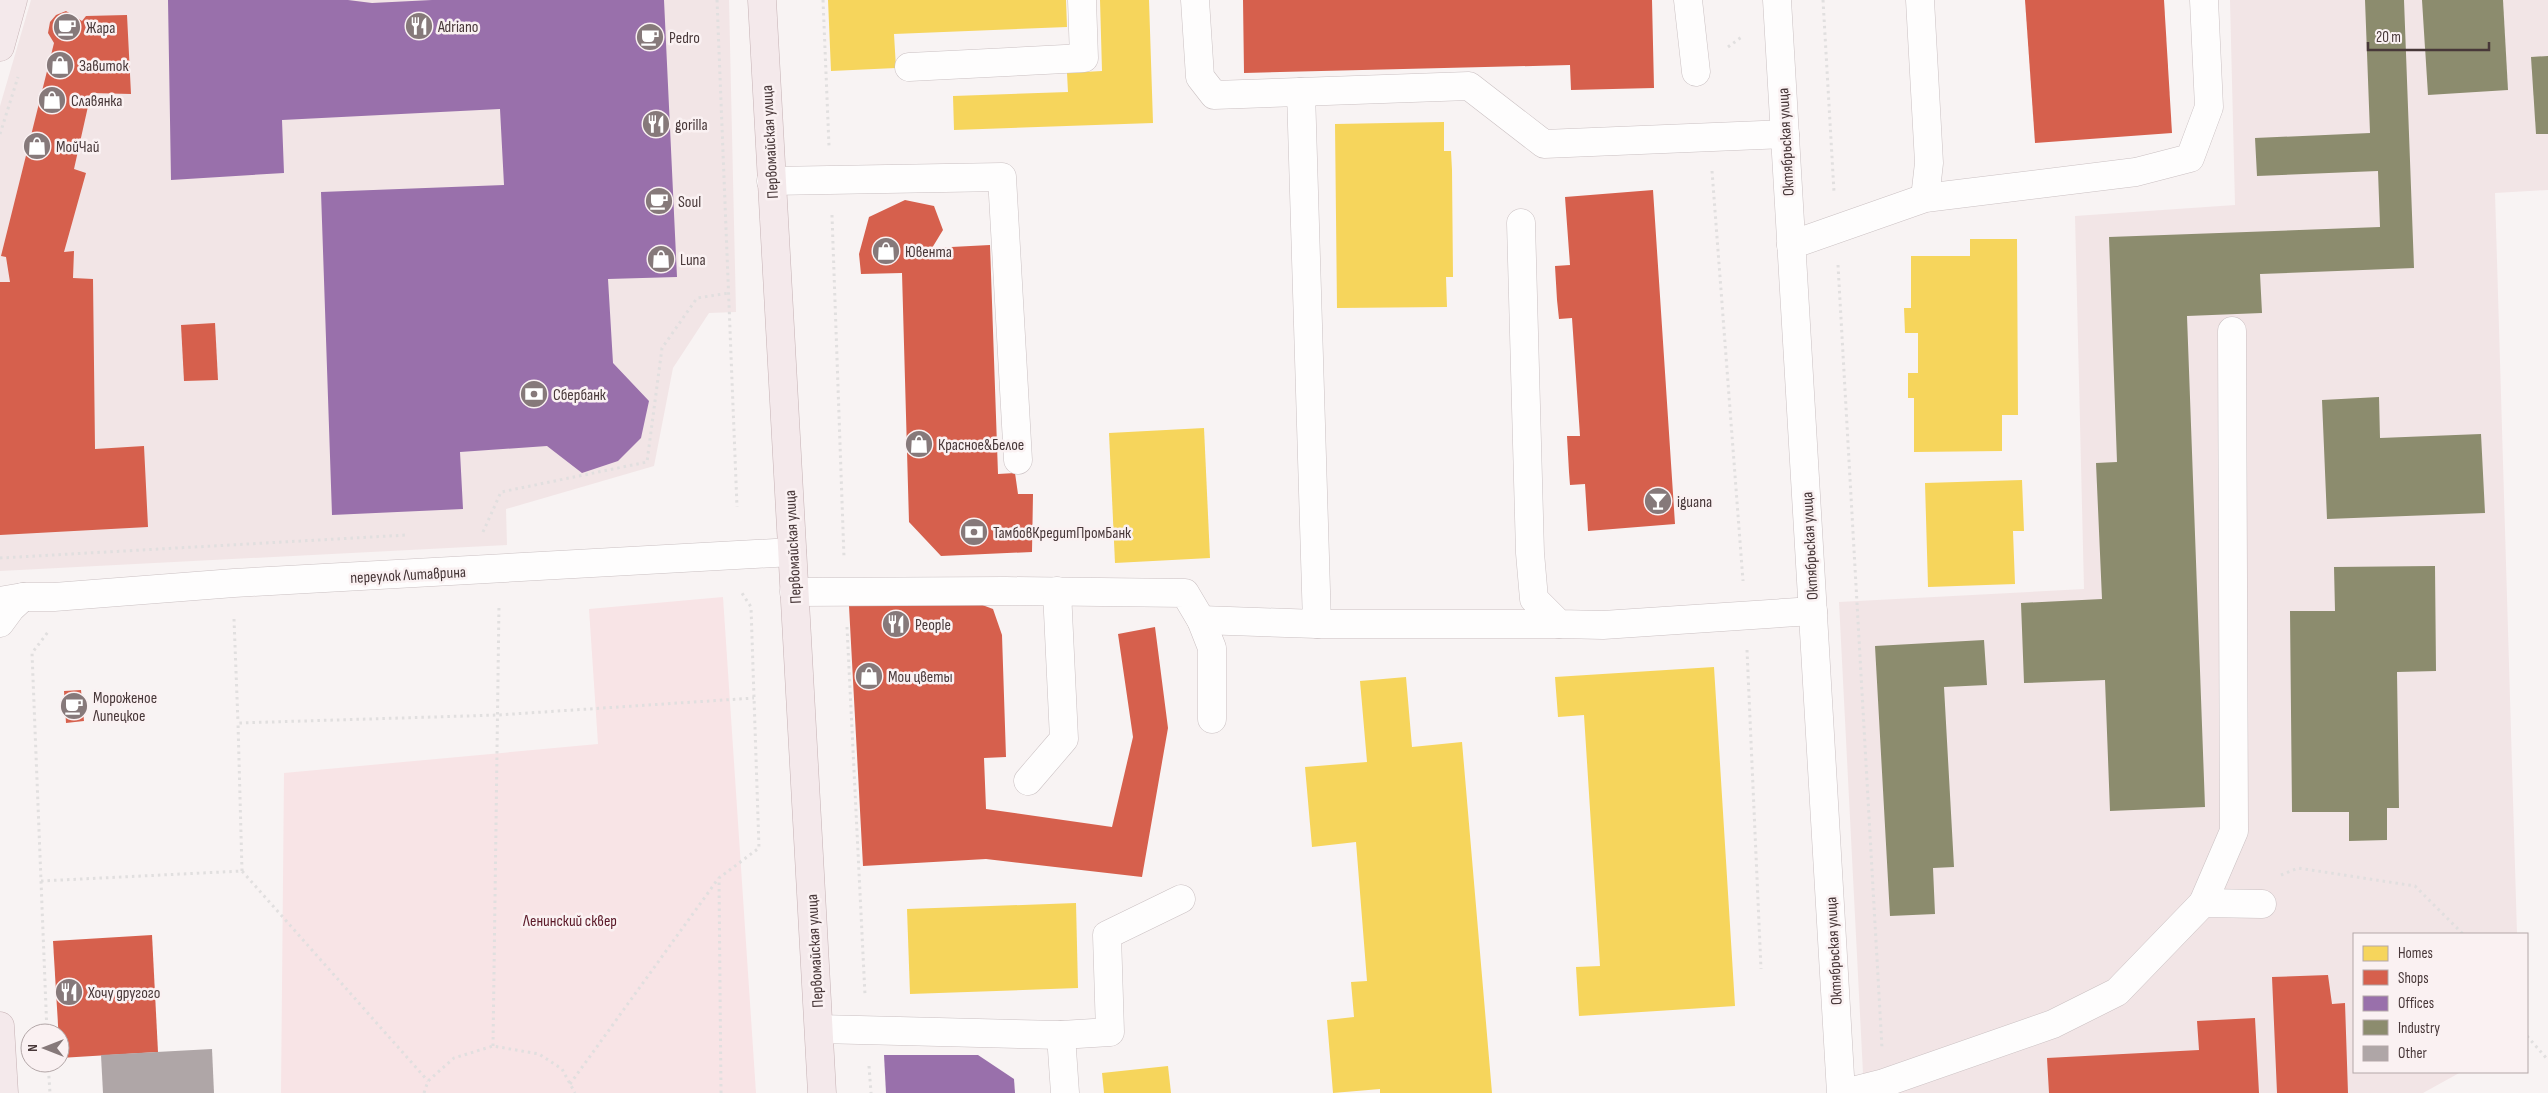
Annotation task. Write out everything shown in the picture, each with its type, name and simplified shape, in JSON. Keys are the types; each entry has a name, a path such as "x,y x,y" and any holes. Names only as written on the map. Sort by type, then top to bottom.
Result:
{"main road":[{"path":"0,47 13,0"},
{"name":"Первомайская улица","path":"762,0 822,1093"},
{"path":"0,1026 4,1093"}],"street":[{"path":"909,66 1084,58 1082,0"},
{"path":"1196,0 1200,77 1214,95 1469,86 1544,144 1785,134"},
{"path":"1688,0 1696,72"},
{"name":"Октябрьская улица","path":"1777,0 1843,1093"},
{"path":"1920,0 1929,163 1925,198"},
{"path":"1791,245 1925,198 2136,172 2190,158 2209,107 2204,0"},
{"path":"1301,92 1316,624"},
{"path":"771,181 1002,177 1018,460"},
{"path":"1522,223 1530,553 1534,599 1559,624"},
{"path":"1843,1093 1884,1082 2053,1024 2117,992 2203,903 2234,830 2232,331"},
{"name":"переулок Литаврина","path":"0,624 11,608 12,599 792,552"},
{"path":"1028,781 1064,739 1057,591"},
{"path":"794,592 1057,591 1185,593 1201,620 1212,648 1212,719"},
{"path":"1201,620 1316,624 1603,625 1813,611"},
{"path":"819,1029 867,1032 1062,1035 1110,1032 1108,935 1180,899"},
{"path":"2203,903 2262,904"},
{"path":"1062,1035 1065,1093"}],"path":[{"path":"717,0 737,507"},
{"path":"823,0 845,592 871,1093"},
{"path":"1823,0 1884,1082"},
{"path":"1710,137 1745,615 1761,969"},
{"path":"475,532 484,532 501,492 648,462 662,348 697,298 729,293"},
{"path":"0,558 416,535"},
{"path":"570,1084 718,878 759,848 751,607 740,589 730,590"},
{"path":"490,602 499,602 493,1046"},
{"path":"234,615 242,871 428,1081"},
{"path":"47,1023 32,653 54,625"},
{"path":"238,723 498,715 754,698"},
{"path":"2272,878 2298,868 2415,886 2461,933"},
{"path":"41,881 242,871"},
{"path":"718,878 721,1093"},
{"path":"2528,1037 2548,1060"},
{"path":"424,1093 428,1081 454,1058 493,1046 539,1054 562,1069 576,1093"},
{"path":"49,1073 50,1093"}],"shaded area":[{"path":"31,0 729,0 736,312 709,313 673,368 654,466 506,509 507,545 0,571 0,106"},
{"path":"2230,0 2548,0 2548,190 2495,193 2517,933 2353,933 2353,1073 2459,1073 2423,1093 1864,1093 1839,602 2084,589 2075,216 2235,205"}],"green space":[{"name":"Ленинский сквер","path":"723,597 756,1093 281,1093 284,773 598,744 589,609"}],"building: Homes":[{"path":"828,0 1066,0 1067,27 894,34 896,68 831,71"},
{"path":"1100,0 1149,0 1153,123 954,130 953,96 1068,92 1067,73 1102,71"},
{"path":"1444,122 1444,151 1451,151 1452,170 1453,277 1446,277 1447,307 1337,308 1335,124"},
{"path":"1970,239 2017,239 2018,415 2002,415 2002,451 1914,452 1914,398 1908,398 1908,373 1918,373 1918,333 1905,333 1904,308 1911,308 1911,256 1970,256"},
{"path":"1204,428 1210,558 1115,563 1109,433"},
{"path":"2022,480 2024,531 2013,531 2015,584 1928,587 1925,483"},
{"path":"1714,667 1735,1006 1579,1016 1576,967 1600,966 1584,715 1558,717 1555,677"},
{"path":"1406,677 1412,747 1462,742 1492,1093 1380,1093 1380,1089 1333,1093 1327,1020 1354,1017 1351,982 1367,981 1356,842 1312,847 1305,767 1367,762 1360,681"},
{"path":"1076,903 1078,988 910,994 907,909"},
{"path":"1168,1066 1171,1093 1104,1093 1102,1073"}],"building: Shops":[{"path":"1243,0 1652,0 1654,88 1571,90 1570,65 1244,73"},
{"path":"2025,0 2164,0 2172,133 2035,143"},
{"path":"66,11 82,21 86,16 127,15 131,94 91,93 74,169 86,173 64,252 74,251 73,278 93,279 95,449 144,446 148,527 0,535 0,282 10,282 6,257 1,256 54,43 48,33 50,22 56,15"},
{"path":"1653,190 1675,524 1588,531 1585,484 1570,485 1569,472 1567,436 1580,436 1572,318 1559,319 1557,300 1555,266 1570,265 1565,197"},
{"path":"905,200 934,206 943,230 932,248 990,245 998,474 1015,473 1018,494 1033,494 1032,552 941,556 909,522 902,273 861,274 859,254 869,217"},
{"path":"215,323 218,380 184,381 181,325"},
{"path":"977,603 993,609 1002,635 1006,757 984,758 986,809 1112,827 1133,737 1118,634 1155,627 1168,728 1142,877 986,859 863,866 849,606"},
{"name":"Мороженое Липецкое","path":"81,690 84,721 66,723 64,691"},
{"path":"152,935 158,1052 70,1057 70,1023 58,1023 53,941"},
{"path":"2328,975 2332,1004 2345,1003 2348,1093 2277,1093 2272,977"},
{"path":"2255,1018 2259,1093 2049,1093 2047,1058 2199,1050 2197,1021"}],"building: Offices":[{"path":"168,0 348,0 372,3 432,0 664,0 677,277 608,279 613,363 649,401 641,438 618,461 582,473 547,446 460,452 463,509 332,515 321,192 504,185 500,109 282,120 284,173 171,180"},
{"path":"884,1055 978,1055 1014,1079 1015,1093 886,1093"}],"building: Industry":[{"path":"2365,0 2404,0 2414,268 2260,274 2262,313 2187,316 2205,807 2110,811 2105,680 2024,683 2021,603 2102,599 2096,463 2117,462 2109,237 2380,227 2378,171 2257,176 2255,138 2370,133"},
{"path":"2422,0 2503,0 2508,90 2428,95"},
{"path":"2548,56 2548,134 2536,134 2531,57"},
{"path":"2379,397 2380,438 2481,434 2485,513 2327,519 2322,400"},
{"path":"2435,566 2436,671 2397,672 2399,808 2387,808 2387,840 2349,841 2349,812 2292,812 2290,611 2335,611 2334,567"},
{"path":"1984,640 1987,685 1944,687 1954,867 1933,868 1935,914 1890,916 1875,646"}],"building: Other":[{"path":"212,1049 214,1093 103,1093 101,1055"}],"place":[{"name":"Adriano","path":"419,26"},
{"name":"Жара","path":"67,27"},
{"name":"Pedro","path":"650,37"},
{"name":"Завиток","path":"60,65"},
{"name":"Славянка","path":"52,100"},
{"name":"gorilla","path":"656,124"},
{"name":"МойЧай","path":"37,146"},
{"name":"Soul","path":"659,201"},
{"name":"Ювента","path":"886,251"},
{"name":"Luna","path":"661,259"},
{"name":"Сбербанк","path":"534,394"},
{"name":"Красное&Белое","path":"919,444"},
{"name":"iguana","path":"1658,501"},
{"name":"ТамбовКредитПромБанк","path":"974,532"},
{"name":"People","path":"896,624"},
{"name":"Мои цветы","path":"869,676"},
{"name":"Мороженое Липецкое","path":"74,706"},
{"name":"Хочу другого","path":"69,992"}]}
